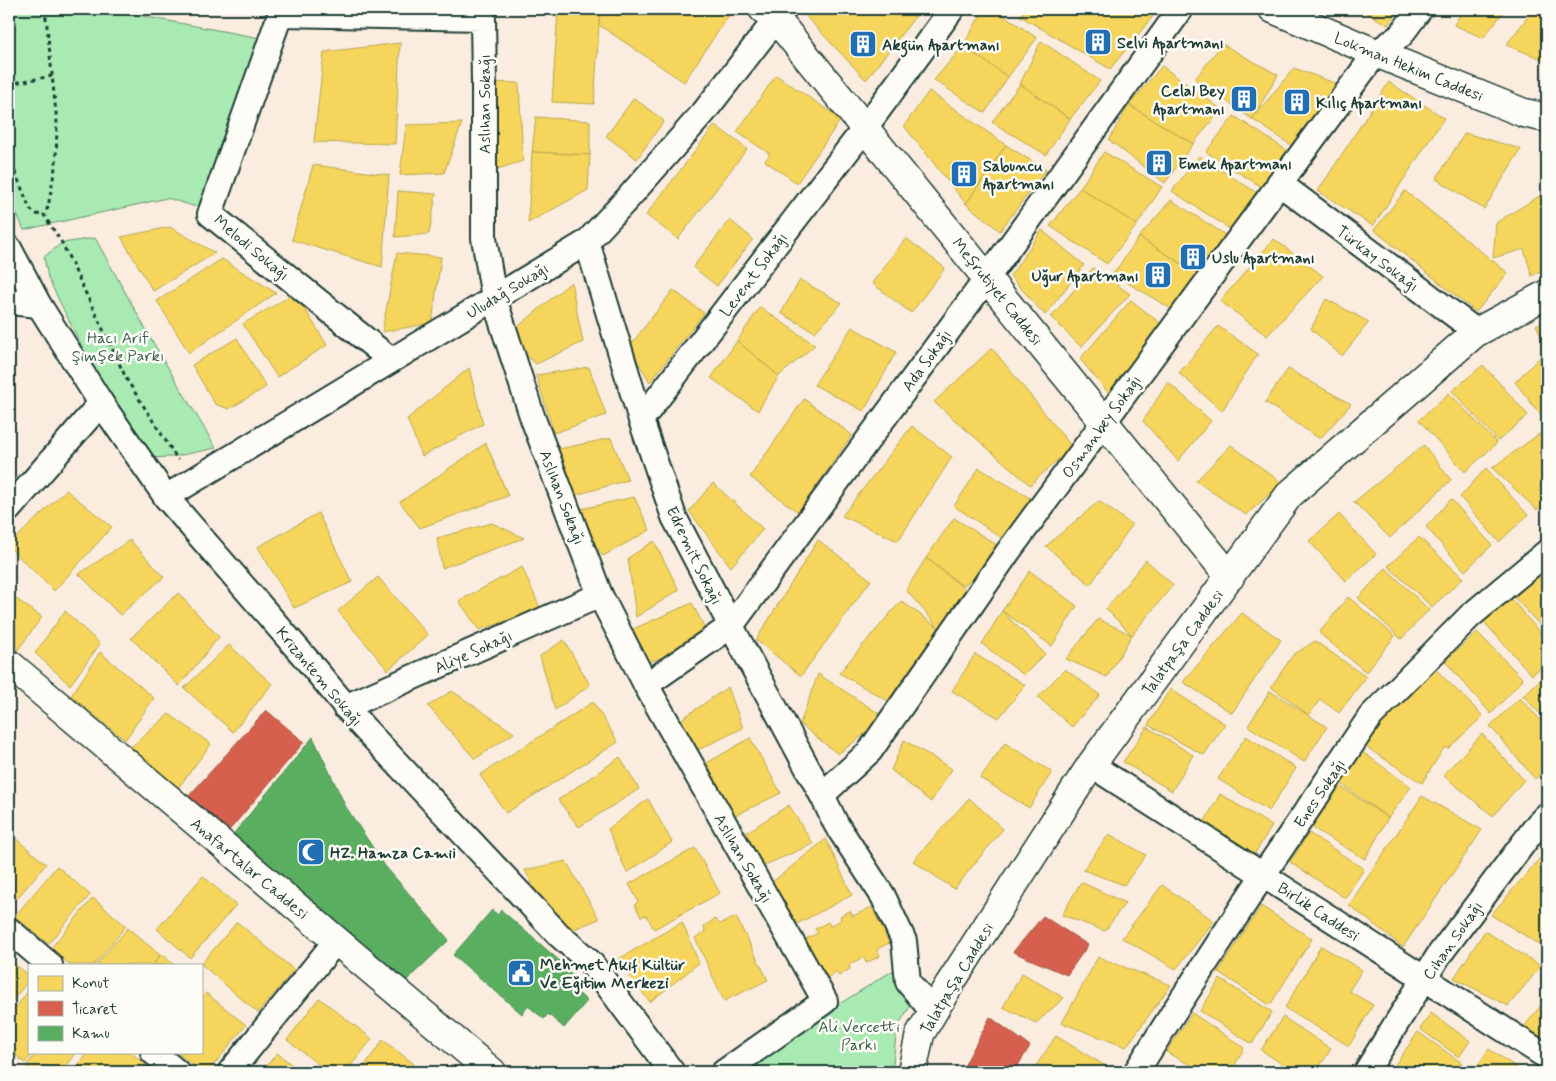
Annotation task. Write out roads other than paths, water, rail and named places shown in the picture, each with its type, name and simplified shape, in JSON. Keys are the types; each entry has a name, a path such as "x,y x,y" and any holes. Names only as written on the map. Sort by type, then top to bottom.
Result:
{"main road":[{"name":"Lokman Hekim Caddesi","path":"1273,9 1524,113 1547,118"},
{"name":"Meşrutiyet Caddesi","path":"774,12 865,128 1230,577"},
{"name":"Talatpaşa Caddesi","path":"912,1072 920,1034 1091,765 1289,495 1477,332 1547,294"},
{"name":"Anafartalar Caddesi","path":"9,664 492,1072"}],"street":[{"name":"Levent Sokağı","path":"641,420 865,128 952,9"},
{"name":"Ada Sokağı","path":"646,685 730,626 987,278 1181,9"},
{"name":"Osmanbey Sokağı","path":"822,794 870,751 1008,552 1376,53 1400,36 1420,9"},
{"name":"Aslıhan Sokağı","path":"281,11 483,18 484,238 494,298 533,419 600,595 646,685 825,1001 724,1072"},
{"name":"Melodi Sokağı","path":"281,11 210,214 391,360"},
{"name":"Uludağ Sokağı","path":"166,497 587,242 704,112 774,12"},
{"name":"Türkay Sokağı","path":"1280,183 1477,332"},
{"name":"Edremit Sokağı","path":"587,242 641,420 674,517 730,626 822,794 836,824 883,896 904,940 908,982 933,1012"},
{"name":"Krizantem Sokağı","path":"9,248 39,305 101,404 166,497 369,734 559,935 591,963 672,1072"},
{"path":"9,302 39,305"},
{"path":"9,509 101,404"},
{"name":"Enes Sokağı","path":"1136,1072 1263,875 1371,716 1470,616 1547,552"},
{"name":"Aliye Sokağı","path":"346,707 600,595"},
{"name":"Birlik Caddesi","path":"1091,765 1547,1057"},
{"name":"Cihan Sokağı","path":"1366,1072 1444,947 1538,824 1547,815"},
{"path":"9,930 49,964"},
{"path":"230,1072 336,941"},
{"path":"155,1054 177,1072"}],"place":[{"name":"Selvi Apartmanı","path":"1098,42"},
{"name":"Akgün Apartmanı","path":"863,44"},
{"name":"Celal Bey Apartmanı","path":"1244,99"},
{"name":"Kılıç Apartmanı","path":"1297,102"},
{"name":"Emek Apartmanı","path":"1159,163"},
{"name":"Sabuncu Apartmanı","path":"964,174"},
{"name":"Uslu Apartmanı","path":"1193,257"},
{"name":"Uğur Apartmanı","path":"1158,275"},
{"name":"HZ. Hamza Camii","path":"311,852"},
{"name":"Mehmet Akif Kültür Ve Eğitim Merkezi","path":"521,973"}],"park label":[{"name":"Hacı Arif Şimşek Parkı","path":"118,346"},
{"name":"Ali Vercetti Parkı","path":"859,1035"}]}
